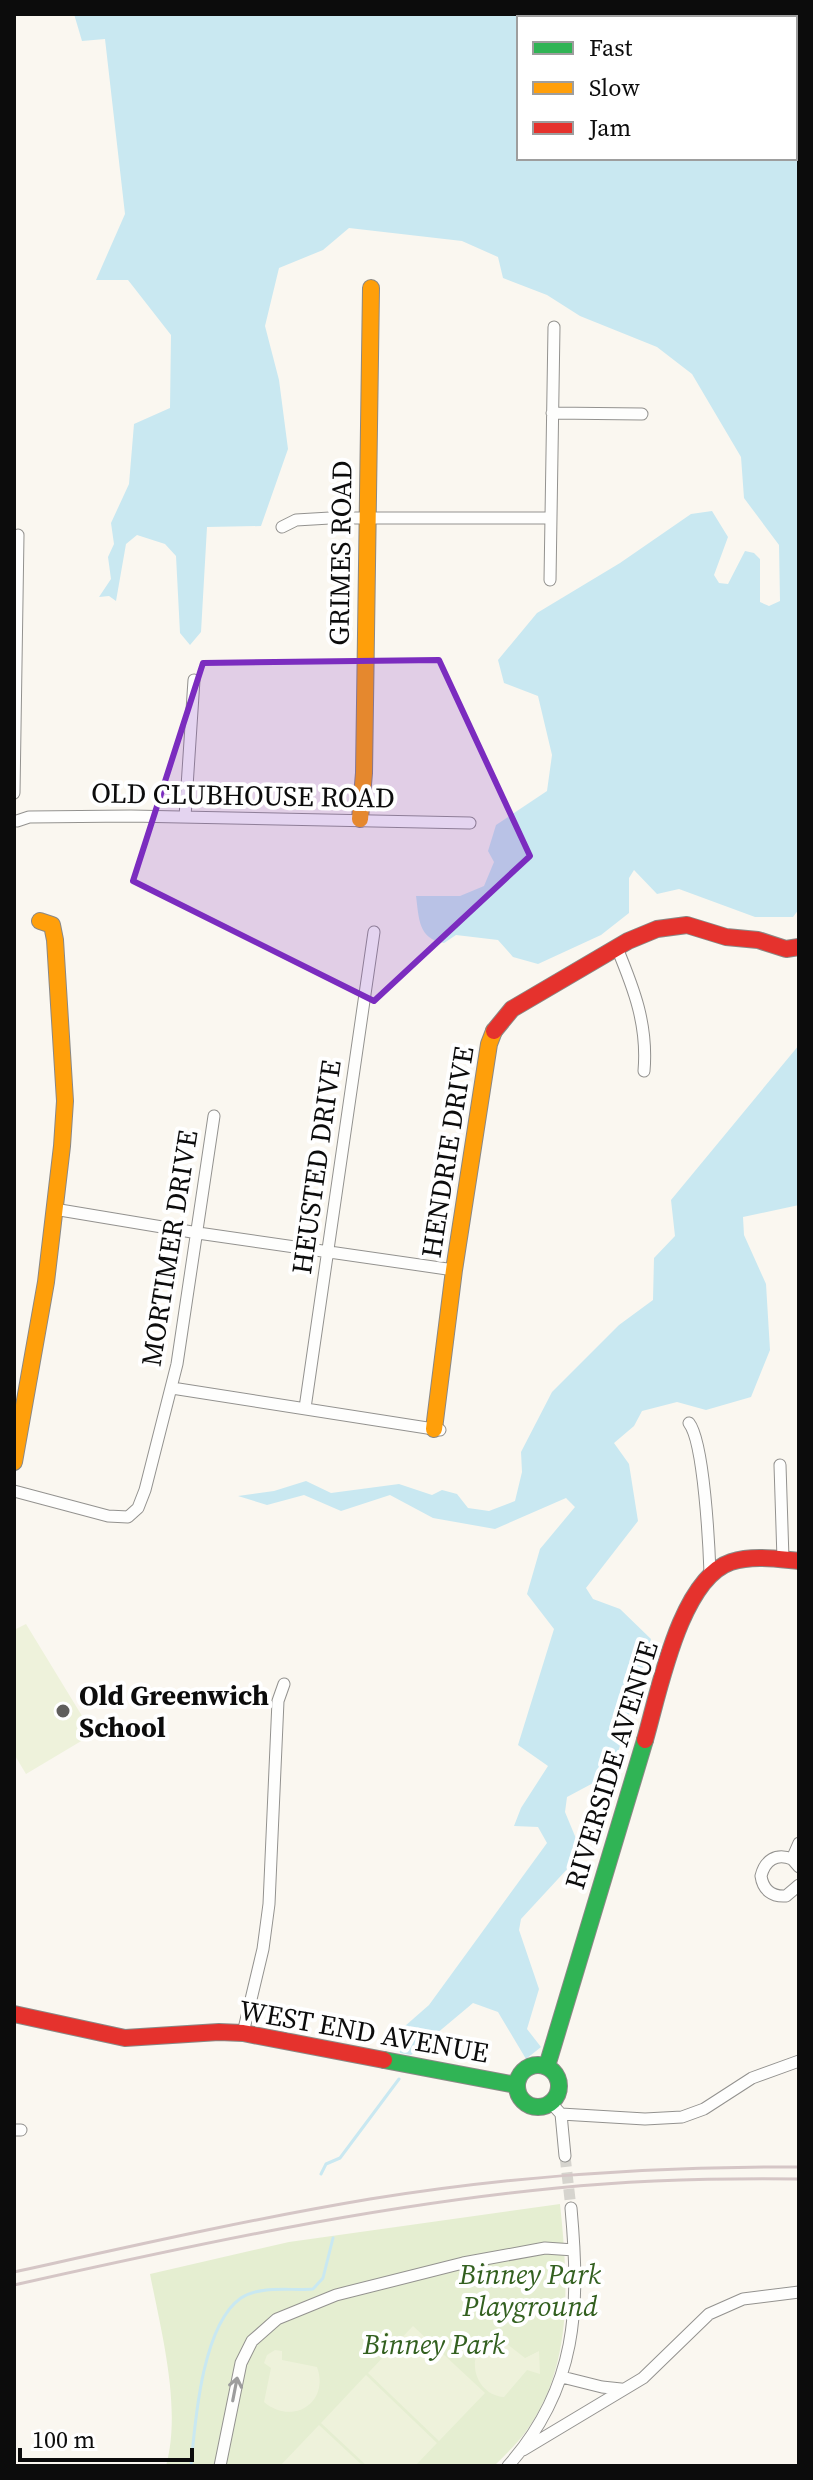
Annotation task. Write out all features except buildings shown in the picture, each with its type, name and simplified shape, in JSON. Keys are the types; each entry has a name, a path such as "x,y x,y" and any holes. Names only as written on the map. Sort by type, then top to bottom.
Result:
{"street":[{"name":"GRIMES ROAD","path":"360,819 364,773 371,288"},
{"path":"550,580 554,327"},
{"path":"552,413 642,414"},
{"path":"282,527 296,520 551,518"},
{"path":"14,793 18,535"},
{"path":"185,817 194,680"},
{"name":"OLD CLUBHOUSE ROAD","path":"15,820 29,817 185,817 470,823"},
{"path":"14,1462 54,1209 65,1101 55,940 46,923"},
{"name":"HENDRIE DRIVE","path":"437,1430 454,1270 489,1044 495,1029 512,1009 617,948 657,929 687,925 726,937 758,940 786,949 799,947"},
{"name":"HEUSTED DRIVE","path":"305,1408 374,932"},
{"path":"617,948 642,1015 646,1038 644,1071"},
{"name":"MORTIMER DRIVE","path":"14,1491 108,1516 128,1517 138,1508 172,1388 214,1116"},
{"path":"54,1209 454,1270"},
{"path":"172,1388 437,1430"},
{"path":"689,1423 697,1439 708,1522 710,1573"},
{"path":"710,1573 736,1560 791,1560 780,1465"},
{"name":"RIVERSIDE AVENUE","path":"547,2066 683,1621 691,1598 710,1573"},
{"path":"243,2033 267,1925 278,1701 284,1684"},
{"path":"799,1843 795,1863 784,1856 768,1861 763,1868 762,1882 768,1892 780,1896 792,1893 799,1885"},
{"name":"WEST END AVENUE","path":"14,2014 125,2038 243,2033 516,2085"},
{"path":"565,2156 556,2108 559,2086 556,2074 547,2066 533,2065 521,2072 516,2085 519,2096 526,2104 541,2107 556,2108 645,2119 682,2117 704,2109 752,2078 799,2061"},
{"path":"508,2466 523,2450 546,2413 562,2377 573,2325 571,2208"},
{"path":"220,2466 245,2352 259,2332 277,2319 336,2295 463,2263 545,2248 574,2250"},
{"path":"523,2450 643,2378 709,2314 743,2299 799,2292"},
{"path":"562,2377 622,2389"}],"highlighted area":[{"path":"439,660 530,856 374,1001 133,881 203,663"}],"green space":[{"path":"26,1624 93,1734 26,1774 14,1754 14,1630"},
{"name":"Binney Park","path":"560,2204 565,2262 564,2321 553,2378 523,2435 494,2466 166,2466 172,2420 171,2395 150,2274 289,2242"},
{"path":"413,2326 485,2393 439,2441 368,2373"},
{"path":"498,2337 525,2358 539,2351 540,2374 527,2370 504,2397 484,2387 475,2368 479,2349 487,2341"},
{"path":"275,2350 282,2351 282,2360 317,2367 320,2380 318,2391 306,2407 286,2412 264,2402 271,2368 264,2363 267,2355"},
{"path":"366,2375 437,2443 415,2466 367,2466 321,2423"},
{"path":"319,2425 363,2466 280,2466"}],"water":[{"path":"74,14 799,14 799,909 793,917 755,917 679,889 657,894 634,870 629,878 629,913 601,935 538,964 513,957 498,940 456,935 444,943 429,937 421,926 416,896 460,896 484,886 494,862 488,851 496,825 547,791 552,755 538,696 504,683 498,660 537,613 620,563 691,514 712,511 728,537 714,575 719,583 728,584 745,551 754,553 760,559 760,602 769,606 780,601 779,545 744,498 741,457 692,374 657,347 580,316 547,295 503,278 498,257 462,241 349,228 323,250 279,268 265,326 279,380 288,449 261,526 207,527 201,632 190,645 180,633 176,556 165,544 137,535 126,544 116,601 109,596 99,597 111,579 108,557 114,544 111,523 129,484 134,424 170,408 171,335 128,280 96,280 125,214 105,39 82,41"},
{"path":"799,1045 799,1205 743,1217 744,1235 766,1284 770,1350 751,1397 706,1410 677,1402 642,1411 634,1426 614,1443 629,1464 638,1521 586,1588 593,1599 620,1609 651,1639 612,1773 567,1797 565,1812 582,1853 521,1919 519,1930 539,1989 527,2029 541,2047 526,2059 498,2012 473,2003 411,2055 400,2053 397,2033 429,2005 547,1843 538,1827 514,1826 521,1808 548,1766 518,1745 554,1629 527,1594 540,1549 575,1507 566,1498 495,1529 433,1518 390,1495 341,1511 304,1495 267,1505 238,1496 274,1491 306,1481 331,1493 399,1484 432,1495 442,1490 457,1494 468,1508 489,1511 515,1501 522,1472 521,1452 552,1392 619,1325 653,1300 654,1258 675,1236 671,1200"}],"waterway":[{"path":"321,2174 326,2164 340,2158 399,2079"},
{"path":"191,2466 203,2376 217,2329 228,2311 241,2298 257,2291 313,2289 323,2278 333,2238"}],"tunnel":[{"path":"565,2156 571,2208"}],"railway":[{"path":"14,2272 281,2215 423,2191 584,2174 691,2168 799,2167"},
{"path":"14,2285 284,2228 420,2205 587,2185 708,2179 799,2179"}],"traffic: fast":[{"path":"547,2066 645,1740"},
{"path":"384,2060 516,2085"},
{"path":"538,2065 553,2071 559,2086 553,2101 538,2107 523,2101 517,2086 523,2071 538,2065"}],"traffic: slow":[{"path":"360,819 364,773 371,288"},
{"path":"14,1462 46,1282 65,1101 55,940 52,925 40,921"},
{"path":"434,1429 454,1270 489,1044 494,1031"}],"traffic: jam":[{"path":"494,1031 512,1009 628,941 657,929 687,925 726,937 758,940 786,949 799,947"},
{"path":"645,1740 674,1639 698,1590 713,1573 731,1562 756,1558 799,1561"},
{"path":"14,2014 125,2038 243,2033 384,2060"}],"place":[{"name":"Old Greenwich School","path":"63,1711"}],"park label":[{"name":"Binney Park Playground","path":"530,2290"}]}
